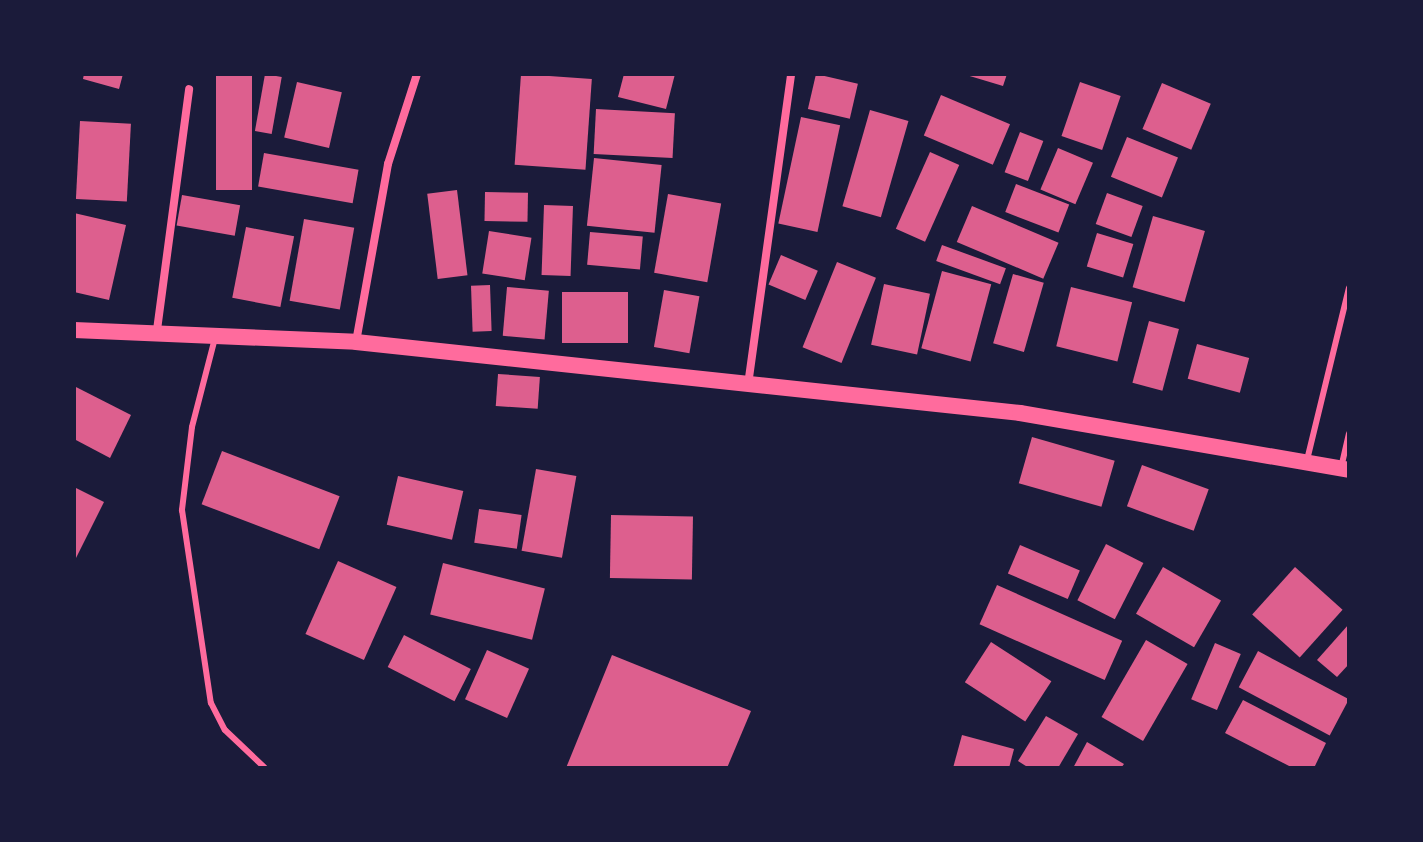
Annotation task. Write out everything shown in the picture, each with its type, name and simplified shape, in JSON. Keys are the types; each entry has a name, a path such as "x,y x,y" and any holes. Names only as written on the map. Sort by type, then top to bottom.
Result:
{"main road":[{"path":"74,330 216,332 356,342 1020,413 1345,469"}],"street":[{"path":"356,342 388,164 417,74"},
{"path":"748,385 791,74"},
{"path":"157,330 189,89"}],"lane":[{"path":"1306,464 1349,288"},
{"path":"216,332 192,427 182,510 211,703 225,730 265,768"},
{"path":"1345,469 1349,434"}],"building":[{"path":"84,74 123,74 119,89 83,79"},
{"path":"216,74 252,74 252,190 216,190"},
{"path":"265,74 282,77 272,134 255,131"},
{"path":"521,74 592,79 585,170 515,165"},
{"path":"624,74 675,74 666,109 618,97"},
{"path":"816,74 858,84 850,119 808,109"},
{"path":"963,74 1007,74 1003,86"},
{"path":"297,82 342,92 329,148 284,138"},
{"path":"1080,82 1121,96 1102,150 1061,136"},
{"path":"1162,83 1211,104 1191,150 1142,129"},
{"path":"941,95 1010,124 993,165 924,136"},
{"path":"596,109 675,113 673,158 594,154"},
{"path":"870,110 908,121 881,217 842,206"},
{"path":"801,117 840,125 817,232 778,224"},
{"path":"80,121 131,124 127,202 76,199"},
{"path":"1020,132 1043,141 1028,181 1005,172"},
{"path":"1127,137 1178,158 1162,197 1111,177"},
{"path":"1058,148 1093,163 1075,204 1040,189"},
{"path":"930,152 959,165 925,242 896,229"},
{"path":"264,153 359,170 353,203 258,186"},
{"path":"594,158 662,165 655,233 587,226"},
{"path":"1016,184 1069,204 1058,232 1005,212"},
{"path":"457,190 467,275 438,279 427,194"},
{"path":"485,192 528,193 527,222 484,221"},
{"path":"1107,193 1143,206 1131,237 1096,224"},
{"path":"668,194 721,203 707,282 654,273"},
{"path":"182,195 240,205 235,236 177,226"},
{"path":"544,205 573,206 571,276 542,275"},
{"path":"972,206 1059,243 1043,279 957,242"},
{"path":"74,213 126,225 109,300 74,292"},
{"path":"1153,216 1205,231 1185,302 1133,287"},
{"path":"304,219 354,228 340,310 290,301"},
{"path":"246,227 294,236 280,307 232,298"},
{"path":"489,231 531,238 525,280 482,273"},
{"path":"590,232 643,237 640,269 587,265"},
{"path":"1097,233 1133,244 1123,278 1087,266"},
{"path":"942,245 1006,268 1000,284 936,261"},
{"path":"781,255 818,271 805,300 768,284"},
{"path":"837,262 876,278 841,363 803,347"},
{"path":"942,271 991,284 971,361 921,348"},
{"path":"1013,274 1044,283 1024,352 993,343"},
{"path":"884,284 930,294 917,354 871,345"},
{"path":"490,285 492,331 473,332 471,286"},
{"path":"507,287 549,291 545,339 503,336"},
{"path":"1071,287 1132,302 1117,361 1056,346"},
{"path":"664,290 699,296 689,353 654,347"},
{"path":"562,292 628,292 628,343 562,343"},
{"path":"1149,321 1179,329 1162,391 1132,383"},
{"path":"1197,344 1249,358 1240,393 1188,379"},
{"path":"498,374 540,377 538,409 496,406"},
{"path":"74,386 131,415 110,458 74,439"},
{"path":"1032,437 1115,461 1101,507 1019,483"},
{"path":"222,451 340,496 319,549 202,504"},
{"path":"1142,465 1209,489 1194,531 1127,506"},
{"path":"536,469 576,476 562,558 522,551"},
{"path":"398,476 463,491 452,540 387,525"},
{"path":"74,487 104,502 74,562"},
{"path":"479,509 522,515 517,549 474,543"},
{"path":"611,515 693,516 692,579 610,578"},
{"path":"1106,544 1143,563 1115,619 1077,600"},
{"path":"1020,545 1080,570 1068,599 1008,574"},
{"path":"338,561 396,587 364,660 305,634"},
{"path":"443,563 545,588 532,640 430,614"},
{"path":"1163,567 1221,600 1194,647 1136,614"},
{"path":"1295,567 1343,610 1300,657 1252,615"},
{"path":"997,585 1122,641 1105,680 980,624"},
{"path":"1349,624 1349,664 1337,677 1317,660"},
{"path":"404,635 471,669 454,701 388,667"},
{"path":"1146,640 1188,664 1143,741 1102,717"},
{"path":"991,642 1051,681 1025,721 965,682"},
{"path":"1215,643 1241,654 1217,710 1191,699"},
{"path":"487,650 529,669 507,718 465,699"},
{"path":"1258,651 1349,699 1330,736 1239,687"},
{"path":"612,655 751,711 727,768 566,768"},
{"path":"1243,700 1326,743 1314,768 1293,768 1225,733"},
{"path":"1046,716 1078,734 1058,768 1029,768 1018,761"},
{"path":"962,735 1014,749 1009,768 953,768"},
{"path":"1087,742 1124,764 1121,768 1073,768"}]}
